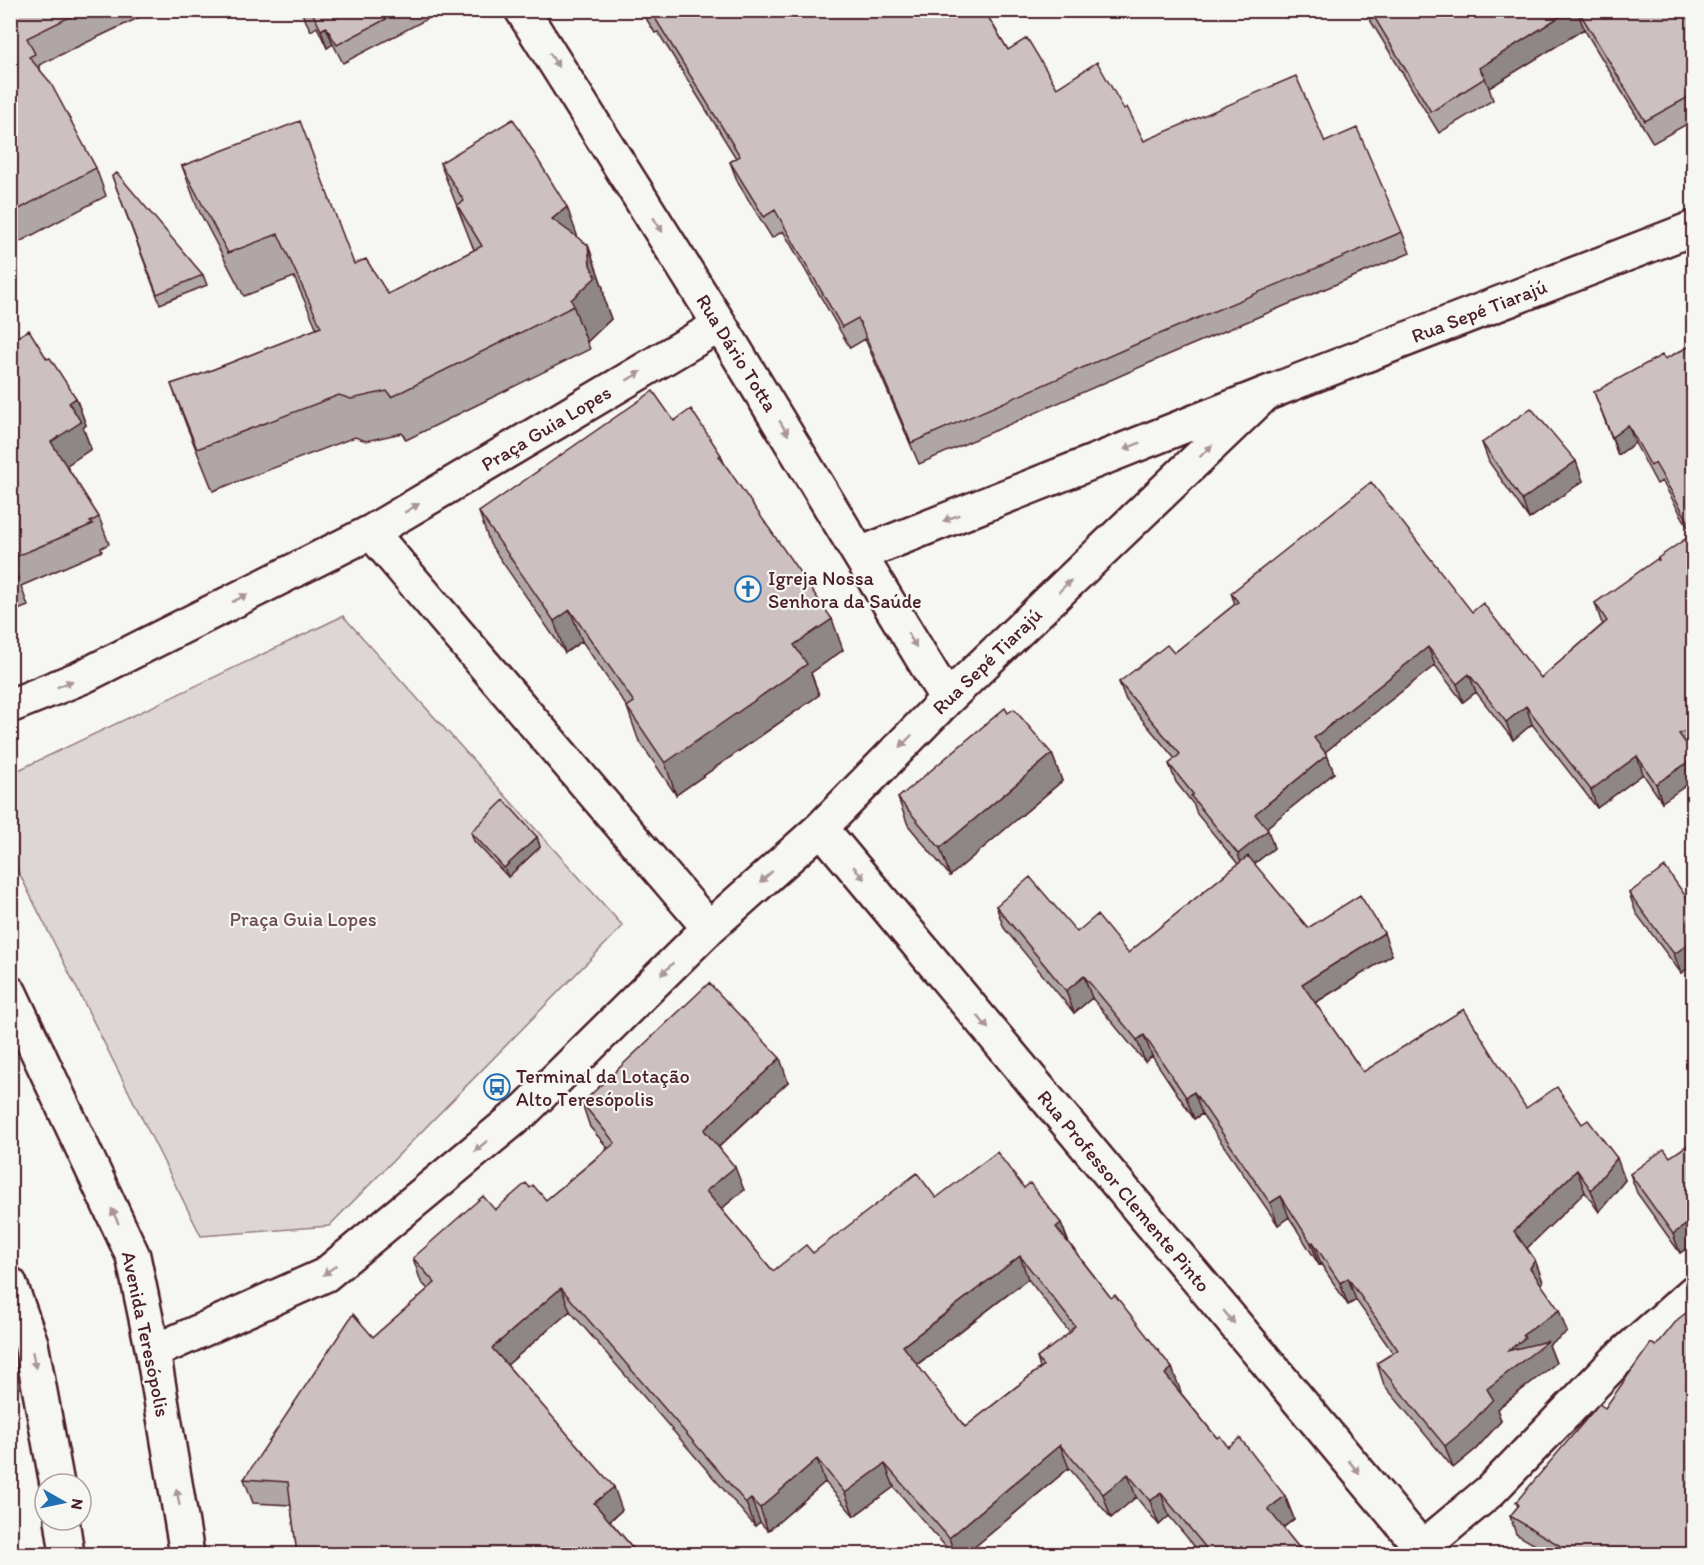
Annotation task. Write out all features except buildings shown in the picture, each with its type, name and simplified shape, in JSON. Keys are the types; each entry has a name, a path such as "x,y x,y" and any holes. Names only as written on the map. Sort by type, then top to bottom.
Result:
{"street":[{"name":"Rua Dário Totta","path":"522,10 720,324 947,699"},
{"name":"Rua Sepé Tiarajú","path":"860,554 1694,228"},
{"name":"Praça Guia Lopes","path":"10,706 82,677 371,532 720,324"},
{"name":"Rua Sepé Tiarajú","path":"709,928 821,828 947,699 1265,394"},
{"path":"153,1352 325,1275 526,1109 709,928 371,532"},
{"name":"Rua Professor Clemente Pinto","path":"821,828 1424,1551"},
{"name":"Avenida Teresópolis","path":"10,993 134,1256 188,1554"},
{"path":"10,1284 31,1343 55,1472"},
{"path":"1424,1551 1490,1491 1616,1361 1694,1292"},
{"path":"64,1532 67,1554"}],"green space":[{"name":"Praça Guia Lopes","path":"343,616 623,926 329,1226 201,1236 11,857 10,774"}],"place":[{"name":"Igreja Nossa Senhora da Saúde","path":"748,589"},
{"name":"Terminal da Lotação Alto Teresópolis","path":"497,1087"}]}
